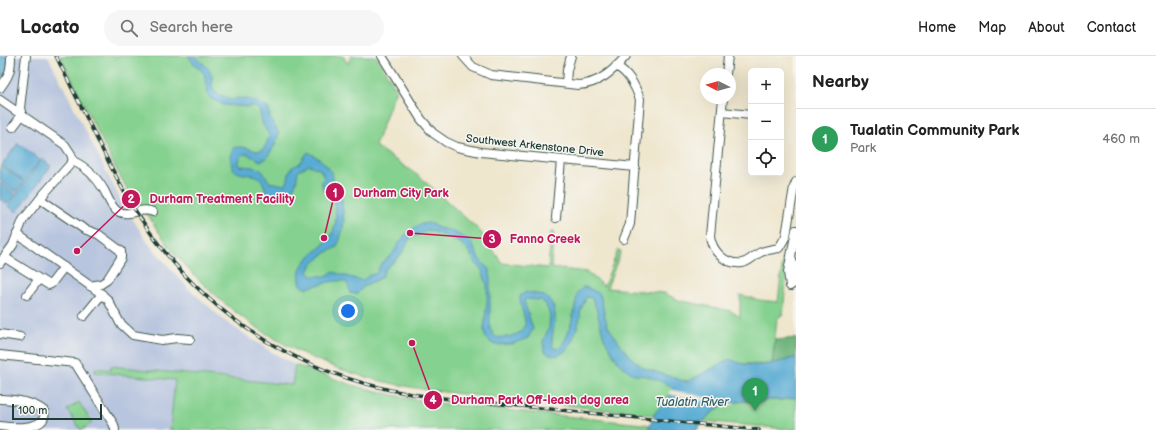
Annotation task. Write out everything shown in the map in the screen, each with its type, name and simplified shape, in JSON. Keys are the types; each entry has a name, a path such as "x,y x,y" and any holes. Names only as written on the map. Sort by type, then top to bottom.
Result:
{"street":[{"path":"0,88 8,76 11,67 11,56"},
{"path":"22,115 20,108 26,56"},
{"name":"Southwest Arkenstone Drive","path":"382,56 421,119 433,133 446,142 457,147 481,152 635,167"},
{"path":"463,56 473,67 491,75 578,84 591,83 604,77 626,56"},
{"path":"566,83 567,70 571,56"},
{"path":"727,68 728,56"},
{"path":"616,66 624,70 634,84 640,99 630,224 624,240"},
{"path":"0,100 65,145 71,154 73,161 82,166 98,180 105,190 110,203 116,210 125,213 145,210 153,212"},
{"path":"723,104 710,236 714,248 725,259 733,263 742,263 748,261 760,252 779,248 786,236 796,182"},
{"path":"722,112 748,115"},
{"path":"13,127 22,115"},
{"path":"556,218 562,160"},
{"path":"64,267 49,285 2,260 13,244 23,220 73,161"},
{"path":"40,199 84,229 98,234 121,251 121,258 107,280 101,284 90,286"},
{"path":"791,257 796,230"},
{"path":"17,234 102,294 108,300 120,323 133,335 162,340 177,338 190,339"},
{"path":"27,295 39,279"},
{"path":"84,316 102,294"},
{"path":"0,334 20,337"},
{"path":"0,355 75,363 114,425 115,430"},
{"path":"0,399 18,401 37,406 44,411 44,415 42,422 33,428 0,426"}],"shaded area":[{"path":"0,56 48,56 120,199 148,243 188,288 226,322 270,351 295,365 293,385 112,366 111,370 95,368 95,372 175,380 170,430 0,430"}],"green space":[{"path":"60,56 343,56 348,64 351,56 376,56 396,89 375,146 420,177 480,231 502,263 548,268 551,232 554,232 551,268 587,272 604,286 618,250 621,251 607,288 664,293 678,300 731,311 740,317 740,295 759,300 778,302 783,258 787,254 789,248 783,314 777,319 772,364 726,364 699,375 690,381 684,380 654,415 428,390 381,381 352,373 295,350 242,317 218,298 175,254 148,215 140,212 115,167"},
{"path":"796,338 796,357 772,364 775,340"},
{"path":"295,365 352,385 406,398 447,404 652,425 651,430 170,430 175,380 95,372 95,368 111,370 111,366 292,385"},
{"path":"796,398 796,430 703,421 722,405 734,402"},
{"path":"79,402 92,423 81,430 67,410"}],"water":[{"path":"0,56 10,56 4,75 0,76"},
{"name":"Tualatin River","path":"188,56 195,56 209,70 212,76 214,92 231,100 241,98 251,100 269,109 270,119 279,133 275,145 266,159 259,161 255,157 251,157 248,154 243,155 239,160 240,166 258,168 264,173 269,182 285,185 292,167 299,164 308,152 322,161 333,175 333,187 341,192 344,223 340,240 336,248 323,254 312,264 308,272 312,276 326,276 333,272 362,280 369,275 376,274 381,264 394,252 399,242 409,231 419,225 429,223 438,228 452,231 467,239 472,244 479,259 490,270 490,329 495,337 509,337 522,330 525,323 520,296 526,292 544,296 551,302 555,314 552,343 554,348 557,349 566,339 569,331 578,292 583,287 586,287 600,294 607,325 629,356 644,368 687,382 730,359 746,364 763,365 796,357 796,398 750,401 724,405 709,416 697,430 648,430 655,413 674,390 665,383 647,376 635,375 623,367 616,359 604,338 592,298 586,297 581,309 580,320 572,341 568,348 558,355 551,355 544,351 543,341 549,328 550,315 545,303 540,300 525,299 524,301 533,329 528,338 512,344 495,345 485,336 484,329 487,285 482,270 474,261 468,250 458,241 429,230 410,238 403,252 385,269 382,277 364,286 356,294 350,293 347,284 342,281 307,288 302,287 299,277 301,269 311,255 325,243 335,226 336,216 334,198 332,194 324,191 322,183 324,178 321,170 309,165 298,171 296,184 292,190 285,194 270,197 267,196 260,178 254,175 241,174 233,169 231,155 233,148 240,147 260,151 266,144 269,135 262,123 259,109 252,106 224,105 211,99 208,95 204,73"},
{"path":"18,143 40,160 24,181 2,165"},
{"path":"42,159 51,166 17,212 8,206"},
{"path":"1,166 24,182 16,192 0,181"},
{"path":"0,183 15,194 7,204 0,199"}],"pier":[{"path":"672,390 736,404 726,406 669,394"}],"railway":[{"path":"56,56 126,194 141,219 168,256 198,288 231,317 266,341 304,361 345,377 388,389 432,397 759,430"}],"place":[{"name":"Fanno Creek","path":"410,233"},
{"name":"Durham City Park","path":"324,238"},
{"name":"Durham Treatment Facility","path":"77,251"},
{"name":"Durham Park Off-leash dog area","path":"412,343"},
{"name":"Tualatin Community Park","path":"755,411"}]}
